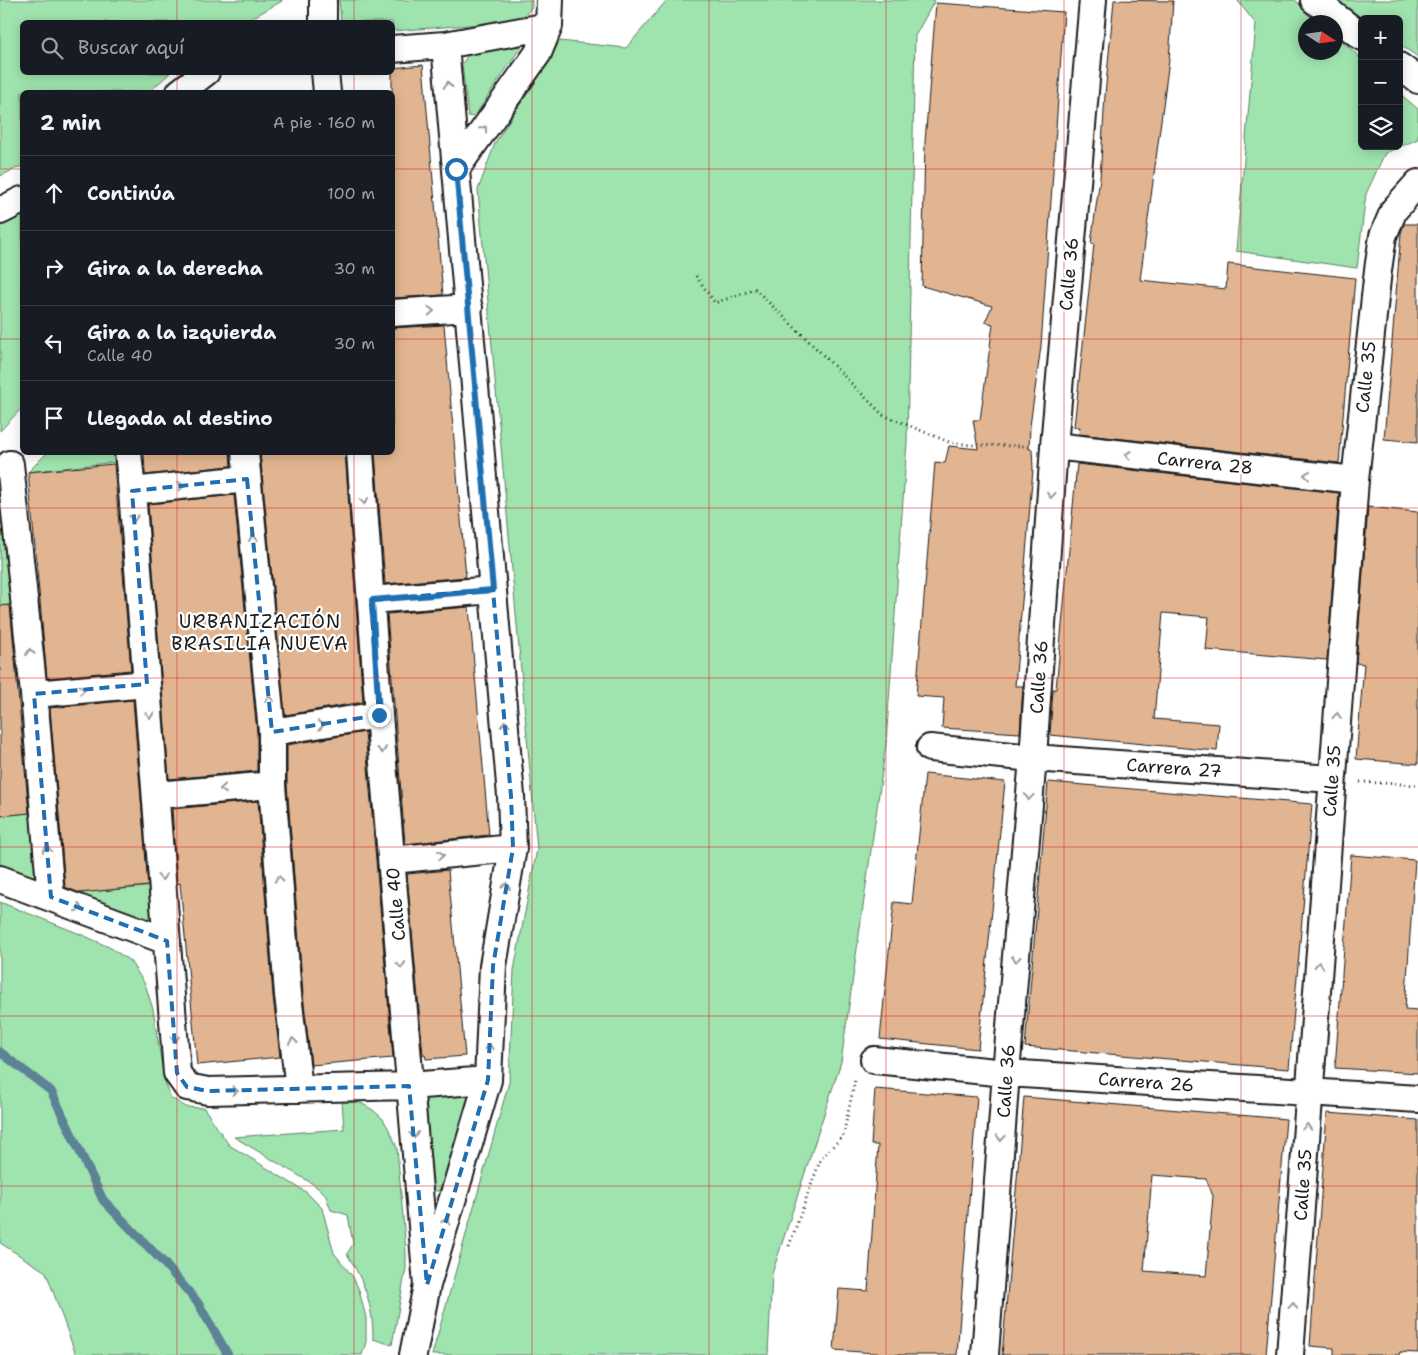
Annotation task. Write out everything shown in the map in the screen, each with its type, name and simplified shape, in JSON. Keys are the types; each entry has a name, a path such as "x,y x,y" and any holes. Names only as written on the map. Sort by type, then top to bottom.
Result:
{"street":[{"path":"323,0 323,20"},
{"path":"456,169 538,53 549,26 550,0"},
{"name":"Calle 36","path":"986,1355 1006,1073 1033,758 1054,446 1093,0"},
{"path":"1314,0 1358,34"},
{"path":"395,48 445,45 549,26"},
{"path":"427,1285 488,1080 493,966 513,848 511,796 445,45"},
{"path":"1403,69 1418,80"},
{"path":"325,75 327,90"},
{"path":"186,90 205,83"},
{"name":"Calle 35","path":"1290,1355 1355,480 1383,236 1394,210 1418,183"},
{"path":"0,211 20,201"},
{"path":"395,313 469,308"},
{"name":"Carrera 28","path":"1054,446 1355,480"},
{"path":"128,455 177,1073 187,1087 208,1091 409,1086 488,1080"},
{"path":"245,455 272,732 272,785 288,995 299,1089"},
{"name":"Calle 40","path":"360,455 379,715 427,1285 413,1355"},
{"path":"11,462 34,694 51,897"},
{"path":"132,491 247,479"},
{"path":"372,600 493,590"},
{"path":"34,694 147,684"},
{"path":"272,732 379,715"},
{"name":"Carrera 27","path":"930,748 1033,758 1332,779"},
{"path":"156,795 272,785"},
{"path":"392,860 513,848"},
{"path":"0,879 167,941"},
{"name":"Carrera 26","path":"874,1060 1006,1073 1418,1099"}],"path":[{"path":"696,276 715,303 755,289 883,415 949,442 972,445 1054,446"},
{"path":"1332,779 1418,785"},
{"path":"789,1246 821,1158 843,1136 856,1078 874,1060"}],"highlighted area":[{"path":"247,479 272,732 379,715 371,600 493,590 511,796 513,848 493,966 488,1080 427,1285 409,1086 208,1091 187,1087 177,1073 167,941 51,897 34,694 147,684 132,491"}],"green space":[{"path":"0,0 282,0 249,20 20,20 20,75 168,75 151,90 20,90 20,167 0,176"},
{"path":"339,0 532,0 532,7 520,21 395,31 395,20 341,20"},
{"path":"667,0 935,0 915,36 907,442 886,744 841,1062 772,1274 768,1355 432,1355 509,1082 514,970 537,849 478,190 495,143 560,41 626,48"},
{"path":"1237,0 1295,0 1312,15 1298,15 1298,60 1343,60 1343,42 1358,55 1358,150 1392,150 1385,153 1366,194 1357,268 1236,251 1256,24"},
{"path":"1337,0 1418,0 1418,57 1403,47 1403,15 1358,15"},
{"path":"516,43 521,47 474,117 468,116 462,64 472,49"},
{"path":"1403,96 1418,109 1418,139 1403,145"},
{"path":"20,206 20,410 0,431 0,216"},
{"path":"45,455 115,455 116,462 28,472"},
{"path":"0,496 3,497 11,603 0,606"},
{"path":"27,813 31,816 35,874 30,877 0,865 0,816"},
{"path":"151,887 152,917 141,922 65,894"},
{"path":"0,902 85,936 111,948 130,961 145,984 153,1009 164,1079 171,1098 186,1107 204,1108 229,1145 306,1192 322,1208 334,1253 353,1277 359,1290 366,1318 366,1342 362,1355 76,1355 46,1272 0,1243"},
{"path":"466,1093 471,1101 458,1142 439,1191 431,1191 424,1103 429,1095"},
{"path":"342,1101 361,1103 373,1110 383,1119 397,1148 406,1268 392,1345 373,1339 370,1305 367,1295 359,1275 347,1254 353,1244 348,1215 331,1210 325,1194 313,1184 234,1137 344,1129"}],"building":[{"path":"1114,0 1173,1 1169,60 1140,280 1226,289 1228,264 1355,278 1339,463 1079,434 1080,427 1074,427 1094,244 1091,243 1100,178 1105,95"},
{"path":"936,3 1064,12 1041,346 1030,426 1029,449 1032,449 1033,469 1015,686 1023,686 1020,733 942,728 944,698 916,696 935,462 945,463 949,446 978,449 973,420 980,420 993,324 985,322 992,306 922,286 925,142"},
{"path":"423,65 443,295 395,298 395,90 392,90 392,75 395,75 395,68"},
{"path":"1404,224 1418,224 1418,442 1384,439 1401,233"},
{"path":"444,325 466,577 385,584 375,455 395,455 395,328"},
{"path":"144,455 230,455 231,466 145,475"},
{"path":"260,455 345,455 363,702 285,715"},
{"path":"114,464 131,670 47,678 28,472"},
{"path":"1077,464 1339,493 1327,660 1206,650 1209,617 1163,613 1154,719 1219,724 1217,751 1050,735 1053,689 1056,689"},
{"path":"234,495 257,733 257,771 169,779 148,504"},
{"path":"1368,507 1418,512 1418,764 1356,759 1364,664 1356,663"},
{"path":"10,605 29,813 0,816 0,606"},
{"path":"469,607 489,835 405,844 387,614"},
{"path":"133,700 148,886 80,893 65,887 50,708"},
{"path":"365,732 393,1058 311,1065 303,994 287,784 287,745"},
{"path":"925,774 1005,782 978,1049 880,1039 894,902 912,904"},
{"path":"1048,782 1312,804 1289,1069 1025,1047"},
{"path":"258,801 273,996 280,1057 197,1065 180,883 177,884 172,809"},
{"path":"1351,855 1415,860 1405,1009 1418,1010 1418,1073 1335,1068"},
{"path":"448,870 465,1056 426,1059 425,1055 423,1055 407,874"},
{"path":"875,1089 977,1097 957,1355 902,1355 834,1350 839,1289 868,1291 878,1145 871,1145"},
{"path":"1024,1097 1286,1119 1266,1355 1002,1355","holes":["1152,1175 1206,1179 1213,1196 1206,1276 1144,1271"]},
{"path":"1327,1113 1418,1120 1418,1353 1400,1352 1399,1355 1334,1355 1334,1348 1310,1346"}],"waterway":[{"path":"0,1052 51,1091 103,1200 164,1263 198,1303 228,1355"}],"district":[{"name":"URBANIZACIÓN BRASILIA NUEVA","path":"260,632"}],"route":[{"path":"379,715 372,600 493,590 456,169"}]}
